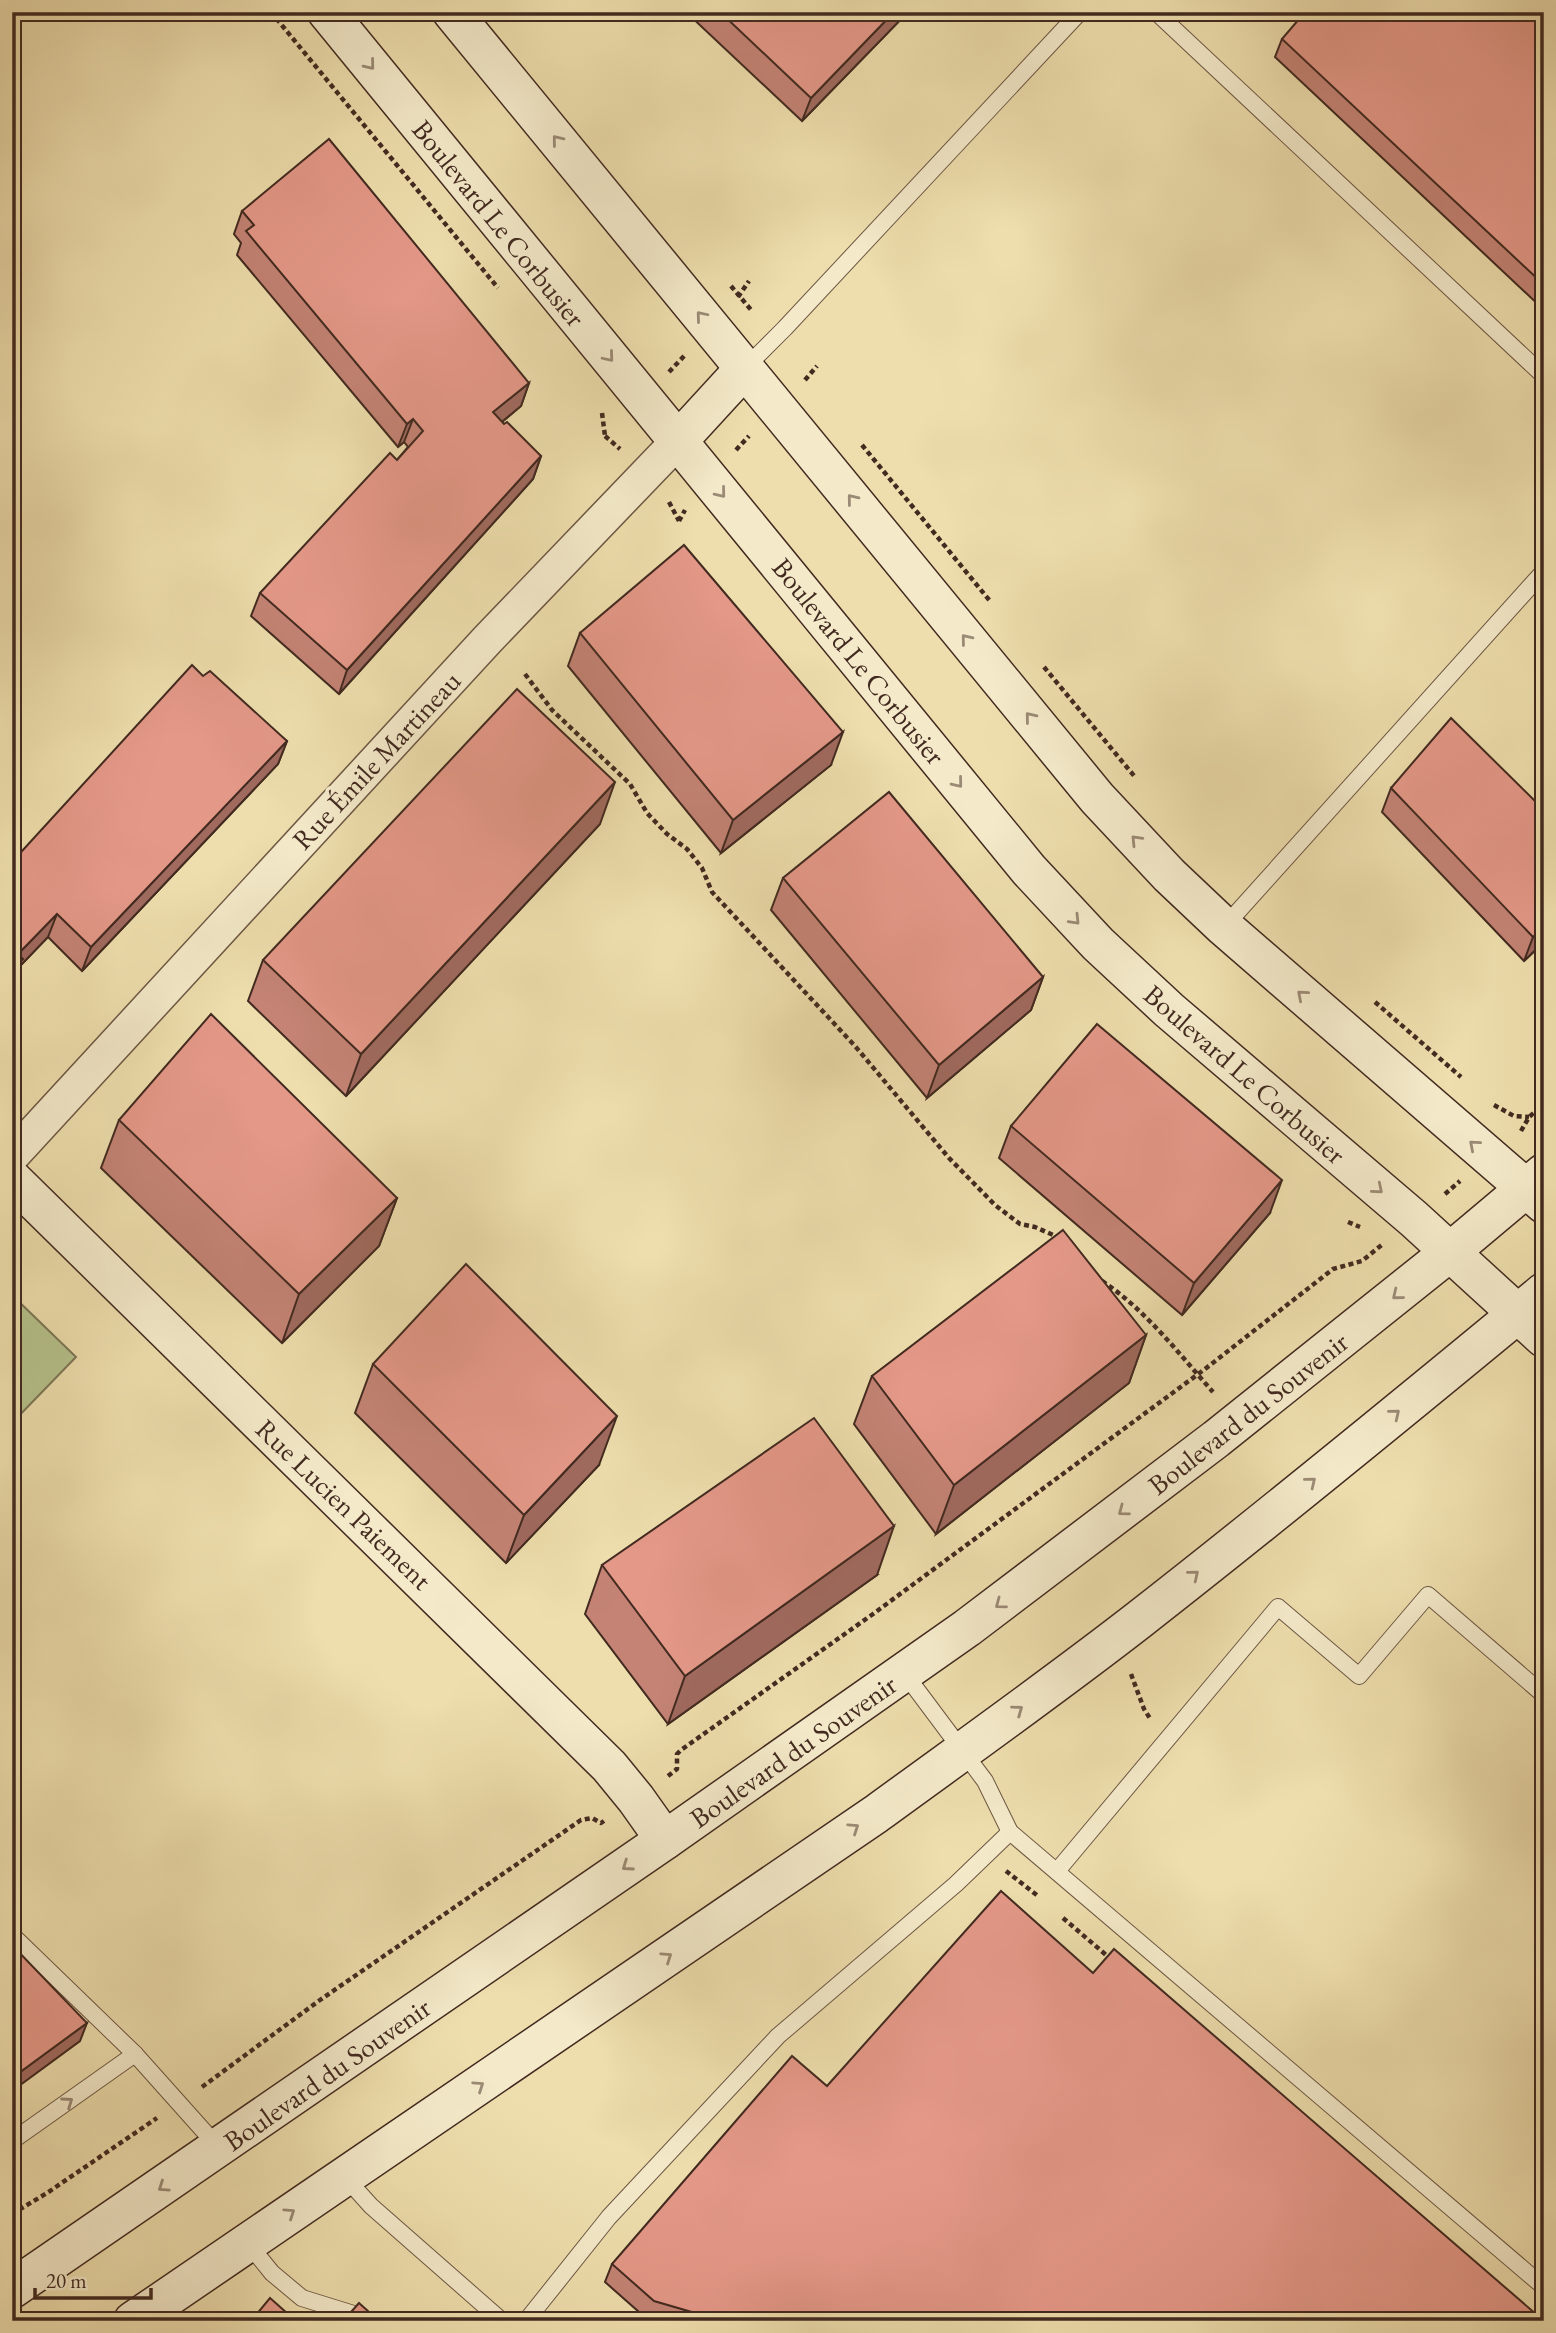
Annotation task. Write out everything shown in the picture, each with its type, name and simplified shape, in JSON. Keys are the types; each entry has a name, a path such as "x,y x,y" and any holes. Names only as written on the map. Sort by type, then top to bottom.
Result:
{"street":[{"name":"Boulevard Le Corbusier","path":"327,12 1029,870 1080,925 1169,1010 1450,1252 1531,1304"},
{"path":"452,12 1097,799 1169,875 1224,927 1539,1196"},
{"name":"Rue Émile Martineau","path":"12,1156 488,639 744,368"},
{"name":"Rue Lucien Paiement","path":"12,1179 609,1766 666,1840"},
{"name":"Boulevard du Souvenir","path":"12,2289 905,1674 1216,1439 1450,1252 1539,1196"},
{"path":"133,2321 876,1814 1141,1618 1531,1304"}],"lane":[{"path":"744,368 785,328 1080,12"},
{"path":"1156,12 1544,376"},
{"path":"1224,927 1544,571"},
{"path":"1057,1871 1278,1607 1359,1676 1428,1595 1544,1695"},
{"path":"905,1674 985,1782 1010,1832 1544,2287"},
{"path":"526,2321 609,2217 778,2036 956,1884 1010,1832"},
{"path":"12,1936 135,2054 219,2148"},
{"path":"12,2141 135,2054"},
{"path":"344,2176 371,2206 502,2321"},
{"path":"247,2242 272,2273 302,2298 360,2315 366,2321"}],"path":[{"name":"Boulevard Le Corbusier","path":"271,12 500,290"},
{"path":"599,406 603,415 605,436 644,400 735,301 749,281"},
{"path":"679,521 709,479 817,366"},
{"path":"861,444 997,609"},
{"path":"1039,660 1141,784"},
{"path":"525,674 552,710 630,784 647,813 667,834 687,849 702,868 712,892 855,1046 949,1158 1007,1216 1020,1224 1059,1237 1066,1243"},
{"path":"1488,1101 1514,1116 1529,1117 1544,1104"},
{"name":"Boulevard du Souvenir","path":"677,1769 677,1754 681,1750 862,1623 1197,1374 1333,1269 1351,1264"},
{"path":"1099,1279 1123,1295 1213,1392"},
{"path":"1130,1673 1152,1722 1170,1736"},
{"path":"202,2086 309,2008 581,1820 592,1818 601,1823"},
{"path":"1010,1875 1048,1905"},
{"path":"1057,1913 1114,1962"},
{"path":"12,2214 154,2121"}],"green space":[{"path":"12,1295 76,1357 12,1423"}],"building":[{"path":"720,12 894,12 811,98"},
{"path":"1305,12 1544,12 1544,285 1282,39"},
{"path":"329,139 529,383 493,412 541,456 347,670 260,593 390,453 397,460 423,431 413,419 407,424 246,231 254,225 242,211"},
{"path":"684,545 843,732 733,820 580,633"},
{"path":"192,665 203,676 210,671 287,741 91,947 57,914 18,954 23,959 12,970 12,862"},
{"path":"517,689 615,782 361,1054 263,960"},
{"path":"1451,718 1544,810 1544,927 1533,937 1391,788"},
{"path":"889,792 1043,977 939,1065 783,878"},
{"path":"211,1014 397,1198 299,1294 119,1120"},
{"path":"1097,1024 1282,1180 1194,1283 1011,1126"},
{"path":"1063,1230 1146,1335 954,1485 872,1376"},
{"path":"466,1264 617,1416 524,1515 373,1364"},
{"path":"814,1418 894,1526 685,1676 602,1565"},
{"path":"1001,1891 1093,1973 1114,1949 1544,2321 700,2321 702,2315 654,2301 612,2264 792,2056 827,2086"},
{"path":"12,1945 87,2023 12,2078"},
{"path":"270,2298 296,2321 251,2321"},
{"path":"359,2303 379,2321 343,2321"}]}
